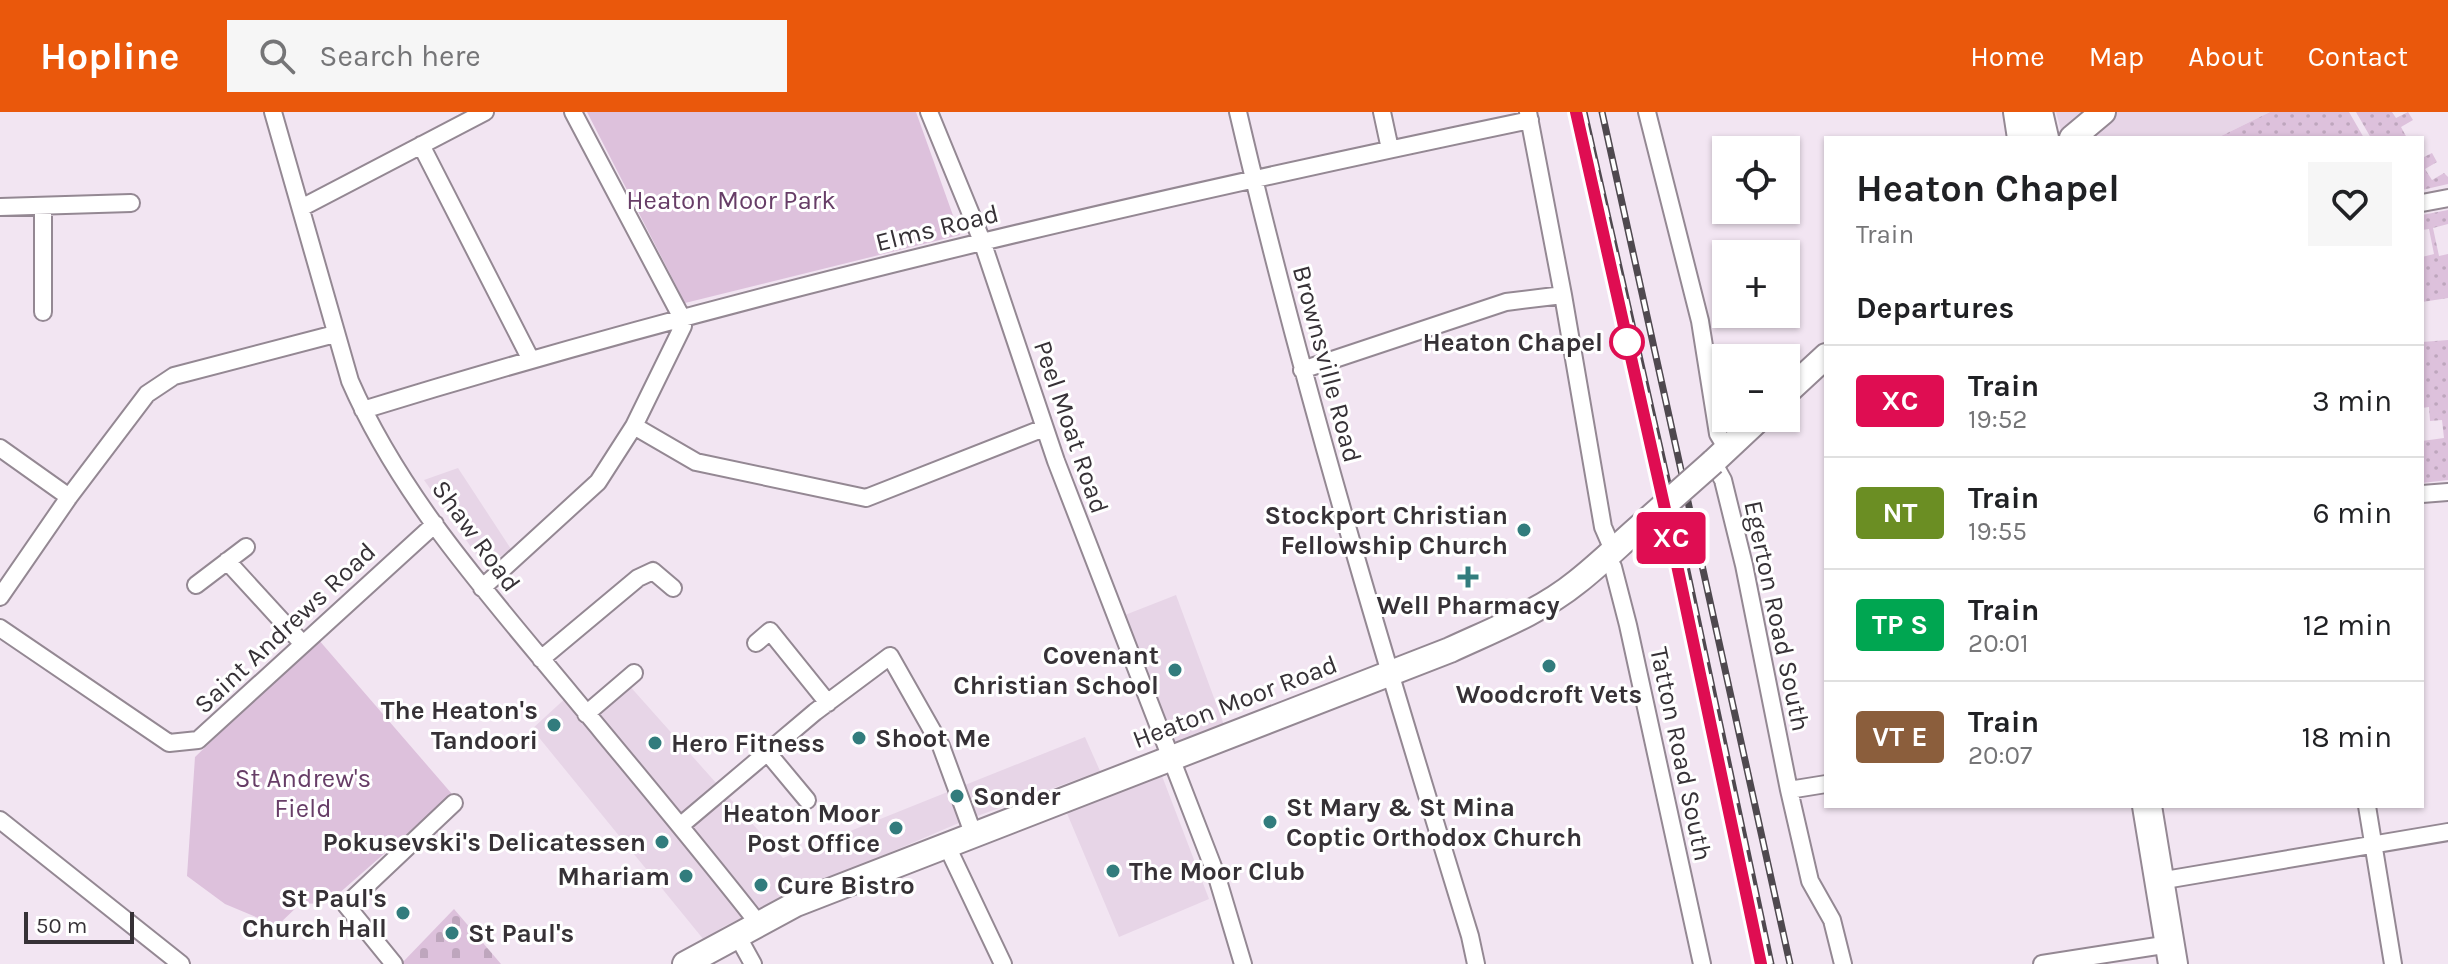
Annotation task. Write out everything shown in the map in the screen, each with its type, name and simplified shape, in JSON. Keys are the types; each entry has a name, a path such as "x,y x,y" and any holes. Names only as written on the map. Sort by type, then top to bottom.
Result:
{"highway":[{"path":"2018,112 2022,136"},
{"path":"2038,112 2044,136"},
{"path":"2147,808 2171,954"}],"main road":[{"path":"2074,136 2103,112"},
{"path":"1800,380 1824,358"},
{"name":"Heaton Moor Road","path":"685,964 796,904 1450,650 1517,618 1577,583 1745,432"}],"street":[{"name":"Shaw Road","path":"273,112 335,334 363,410 435,524 482,588 758,923"},
{"path":"301,208 485,112"},
{"path":"482,588 598,482 634,426 683,326 682,318 573,112"},
{"name":"Peel Moat Road","path":"929,112 982,241 1044,428 1217,877 1243,964"},
{"name":"Brownsville Road","path":"1238,112 1302,370 1476,964"},
{"path":"1382,112 1390,149"},
{"name":"Egerton Road South","path":"1647,112 1700,321 1723,480 1744,565 1789,790 1810,881 1832,920 1843,964"},
{"name":"Elms Road","path":"363,410 530,358 982,241 1529,116"},
{"name":"Tatton Road South","path":"1529,116 1603,527 1628,625 1702,964"},
{"path":"421,145 530,358"},
{"path":"2424,203 2448,198"},
{"path":"0,207 131,203"},
{"path":"43,208 43,312"},
{"path":"1302,370 1506,302 1563,295"},
{"path":"0,597 69,497 147,394 174,376 335,334"},
{"path":"634,426 696,462 866,498 1044,428"},
{"path":"0,448 69,497"},
{"path":"2424,494 2448,492"},
{"name":"Saint Andrews Road","path":"0,628 169,743 198,740 435,524"},
{"path":"196,585 246,547"},
{"path":"227,561 302,643"},
{"path":"541,659 638,578 653,571 673,588"},
{"path":"756,643 770,631 828,703"},
{"path":"680,826 767,752 890,656 941,746 973,833"},
{"path":"586,714 634,673"},
{"path":"767,752 807,800"},
{"path":"1789,790 1824,784"},
{"path":"394,964 346,905 454,803"},
{"path":"2367,808 2393,964"},
{"path":"0,820 181,964"},
{"path":"2159,881 2448,832"},
{"path":"946,844 1003,964"},
{"path":"737,935 753,964"},
{"path":"2042,964 2171,954"}],"shaded area":[{"path":"2056,112 2270,112 2221,136 2062,136"},
{"path":"458,468 511,549 485,567 424,480"},
{"name":"Covenant Christian School","path":"1176,595 1224,725 1173,744 1125,615"},
{"path":"619,674 783,858 1085,737 1100,771 961,822 777,901 723,927 704,940 532,729 569,695 580,708"},
{"path":"1162,776 1209,899 1119,937 1066,811"}],"green space":[{"name":"Heaton Moor Park","path":"587,112 916,112 960,235 685,303"},
{"path":"2270,112 2349,112 2363,136 2221,136"},
{"path":"2356,112 2392,112 2396,118 2408,112 2413,120 2401,127 2406,136 2370,136"},
{"path":"2432,153 2437,162 2425,169 2432,180 2444,173 2448,184 2424,190 2424,157"},
{"path":"2448,210 2448,224 2433,228 2439,256 2448,254 2448,298 2424,302 2424,256 2434,254 2429,229 2424,230 2424,215"},
{"path":"2448,340 2448,480 2424,483 2424,441 2444,438 2442,420 2430,421 2429,407 2424,408 2424,342"},
{"name":"St Andrew's Field","path":"318,639 452,794 328,903 300,904 277,926 225,904 187,876 195,757"},
{"path":"454,909 501,964 401,964"}],"railway":[{"path":"1584,112 1676,519 1771,964"},
{"path":"1602,112 1790,964"}],"train":[{"name":"XC","path":"1576,112 1669,527 1761,964"}],"place":[{"name":"Heaton Chapel","path":"1627,342"},
{"name":"Stockport Christian Fellowship Church","path":"1524,530"},
{"name":"Well Pharmacy","path":"1468,577"},
{"name":"Woodcroft Vets","path":"1549,666"},
{"name":"Covenant Christian School","path":"1175,670"},
{"name":"The Heaton's Tandoori","path":"554,725"},
{"name":"Shoot Me","path":"859,738"},
{"name":"Hero Fitness","path":"655,743"},
{"name":"Sonder","path":"957,796"},
{"name":"St Mary & St Mina Coptic Orthodox Church","path":"1270,822"},
{"name":"Heaton Moor Post Office","path":"896,828"},
{"name":"Pokusevski's Delicatessen","path":"662,842"},
{"name":"The Moor Club","path":"1113,871"},
{"name":"Mhariam","path":"686,876"},
{"name":"Cure Bistro","path":"761,885"},
{"name":"St Paul's Church Hall","path":"403,913"},
{"name":"St Paul's","path":"452,933"}]}
